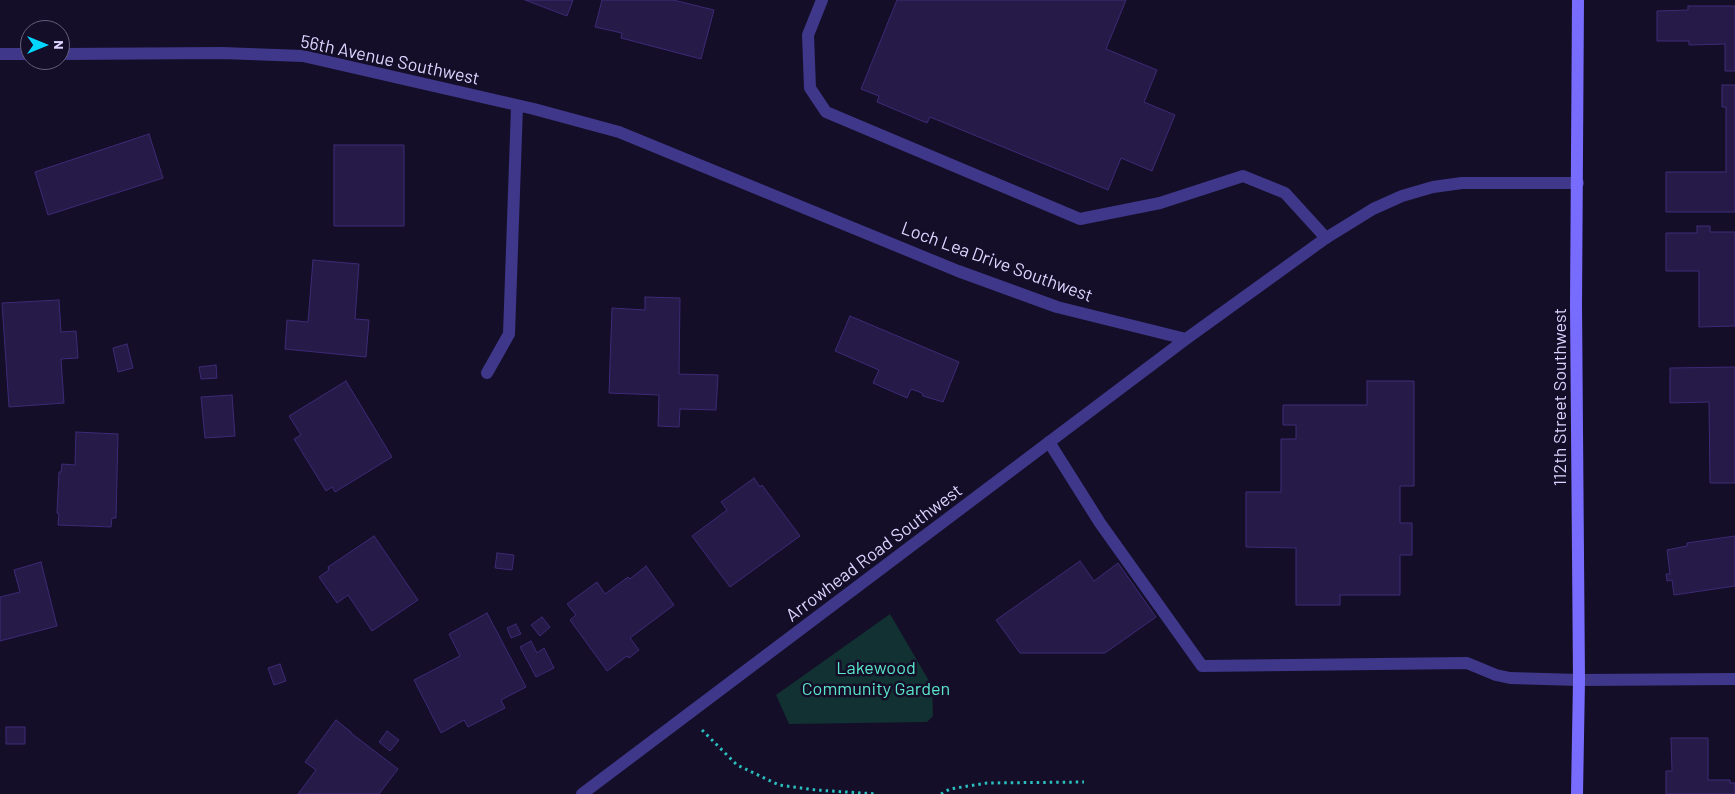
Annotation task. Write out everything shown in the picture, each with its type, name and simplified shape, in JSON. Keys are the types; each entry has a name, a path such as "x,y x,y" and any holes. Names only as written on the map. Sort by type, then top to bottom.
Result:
{"street":[{"path":"822,0 808,35 810,88 826,112 1080,219 1160,203 1243,176 1285,193 1326,238"},
{"name":"112th Street Southwest","path":"1577,794 1579,680 1576,315 1578,0"},
{"name":"56th Avenue Southwest","path":"70,54 222,53 303,56 534,109 619,132 674,155"},
{"path":"0,54 20,54"},
{"path":"487,373 508,334 518,106"},
{"name":"Loch Lea Drive Southwest","path":"674,155 958,271 1030,297 1057,306 1186,339"},
{"path":"1186,339 1326,238 1372,209 1402,196 1433,187 1462,183 1578,184"},
{"name":"Arrowhead Road Southwest","path":"582,794 1186,339"},
{"path":"1049,442 1100,523 1202,666 1467,663 1496,675 1510,678 1579,680 1735,679"}],"path":[{"path":"687,715 737,765 779,785 816,790 877,794"},
{"path":"941,794 950,789 988,783 1084,782"}],"green space":[{"name":"Lakewood Community Garden","path":"890,614 932,686 933,716 927,722 789,724 776,695"}],"building":[{"path":"525,0 573,0 567,16"},
{"path":"602,0 673,0 714,10 701,59 621,38 622,33 595,27"},
{"path":"897,0 1126,0 1106,49 1157,70 1144,102 1175,115 1152,171 1121,158 1108,190 930,117 927,123 877,102 879,96 861,89"},
{"path":"1688,6 1735,6 1735,71 1725,71 1725,44 1689,45 1689,41 1657,41 1657,11 1688,10"},
{"path":"1722,85 1735,85 1735,212 1666,212 1666,172 1726,172 1726,107 1722,107"},
{"path":"149,134 163,178 48,215 35,172"},
{"path":"334,145 404,145 404,226 334,226"},
{"path":"1697,226 1710,226 1710,232 1735,232 1735,326 1699,327 1699,271 1666,271 1666,233 1697,233"},
{"path":"313,260 359,264 355,319 369,320 366,357 285,349 287,320 308,322"},
{"path":"645,297 680,298 679,374 718,375 716,410 680,409 679,427 658,426 659,395 609,393 612,308 645,310"},
{"path":"59,300 61,332 76,331 78,358 61,359 64,403 9,407 2,303"},
{"path":"850,316 959,362 943,402 923,396 922,393 911,389 907,398 873,383 879,370 835,351"},
{"path":"127,344 133,368 118,372 113,348"},
{"path":"216,365 217,378 201,379 199,367"},
{"path":"1735,367 1735,483 1710,483 1709,402 1670,403 1670,368"},
{"path":"346,381 392,457 335,492 332,487 326,491 294,439 301,435 289,416"},
{"path":"1367,381 1414,381 1414,486 1400,486 1400,523 1412,523 1412,555 1400,555 1400,595 1340,595 1340,605 1296,605 1296,548 1246,547 1246,492 1281,492 1281,439 1296,439 1296,425 1283,425 1283,405 1367,405"},
{"path":"232,395 235,436 205,438 201,397"},
{"path":"76,432 118,434 116,518 112,518 111,527 58,525 59,472 61,472 62,464 75,465"},
{"path":"754,478 760,487 762,485 800,536 730,587 692,536 727,510 721,502"},
{"path":"374,536 418,600 372,631 348,595 337,603 319,577 329,570 328,567"},
{"path":"1735,536 1735,586 1674,595 1672,580 1667,581 1666,574 1670,574 1667,550 1687,546 1687,543"},
{"path":"497,553 514,555 512,570 495,568"},
{"path":"1080,561 1094,581 1118,563 1156,617 1105,653 1020,653 996,620"},
{"path":"41,562 57,626 0,641 0,597 20,592 14,570"},
{"path":"646,566 674,605 630,638 639,650 629,658 627,656 607,671 570,620 576,615 567,604 597,582 605,594 628,577 630,579"},
{"path":"487,613 526,687 501,700 505,708 468,727 464,720 441,733 414,680 460,656 449,634"},
{"path":"542,617 550,627 540,636 531,625"},
{"path":"516,624 521,634 511,638 507,628"},
{"path":"531,641 537,653 544,648 554,668 536,677 520,647"},
{"path":"280,664 286,681 274,685 268,668"},
{"path":"336,720 398,769 379,794 298,794 316,770 305,762"},
{"path":"6,727 25,727 25,744 6,744"},
{"path":"387,731 399,740 390,751 379,742"},
{"path":"1671,738 1708,738 1708,780 1730,780 1730,783 1735,783 1735,794 1666,794 1666,771 1672,771"}]}
